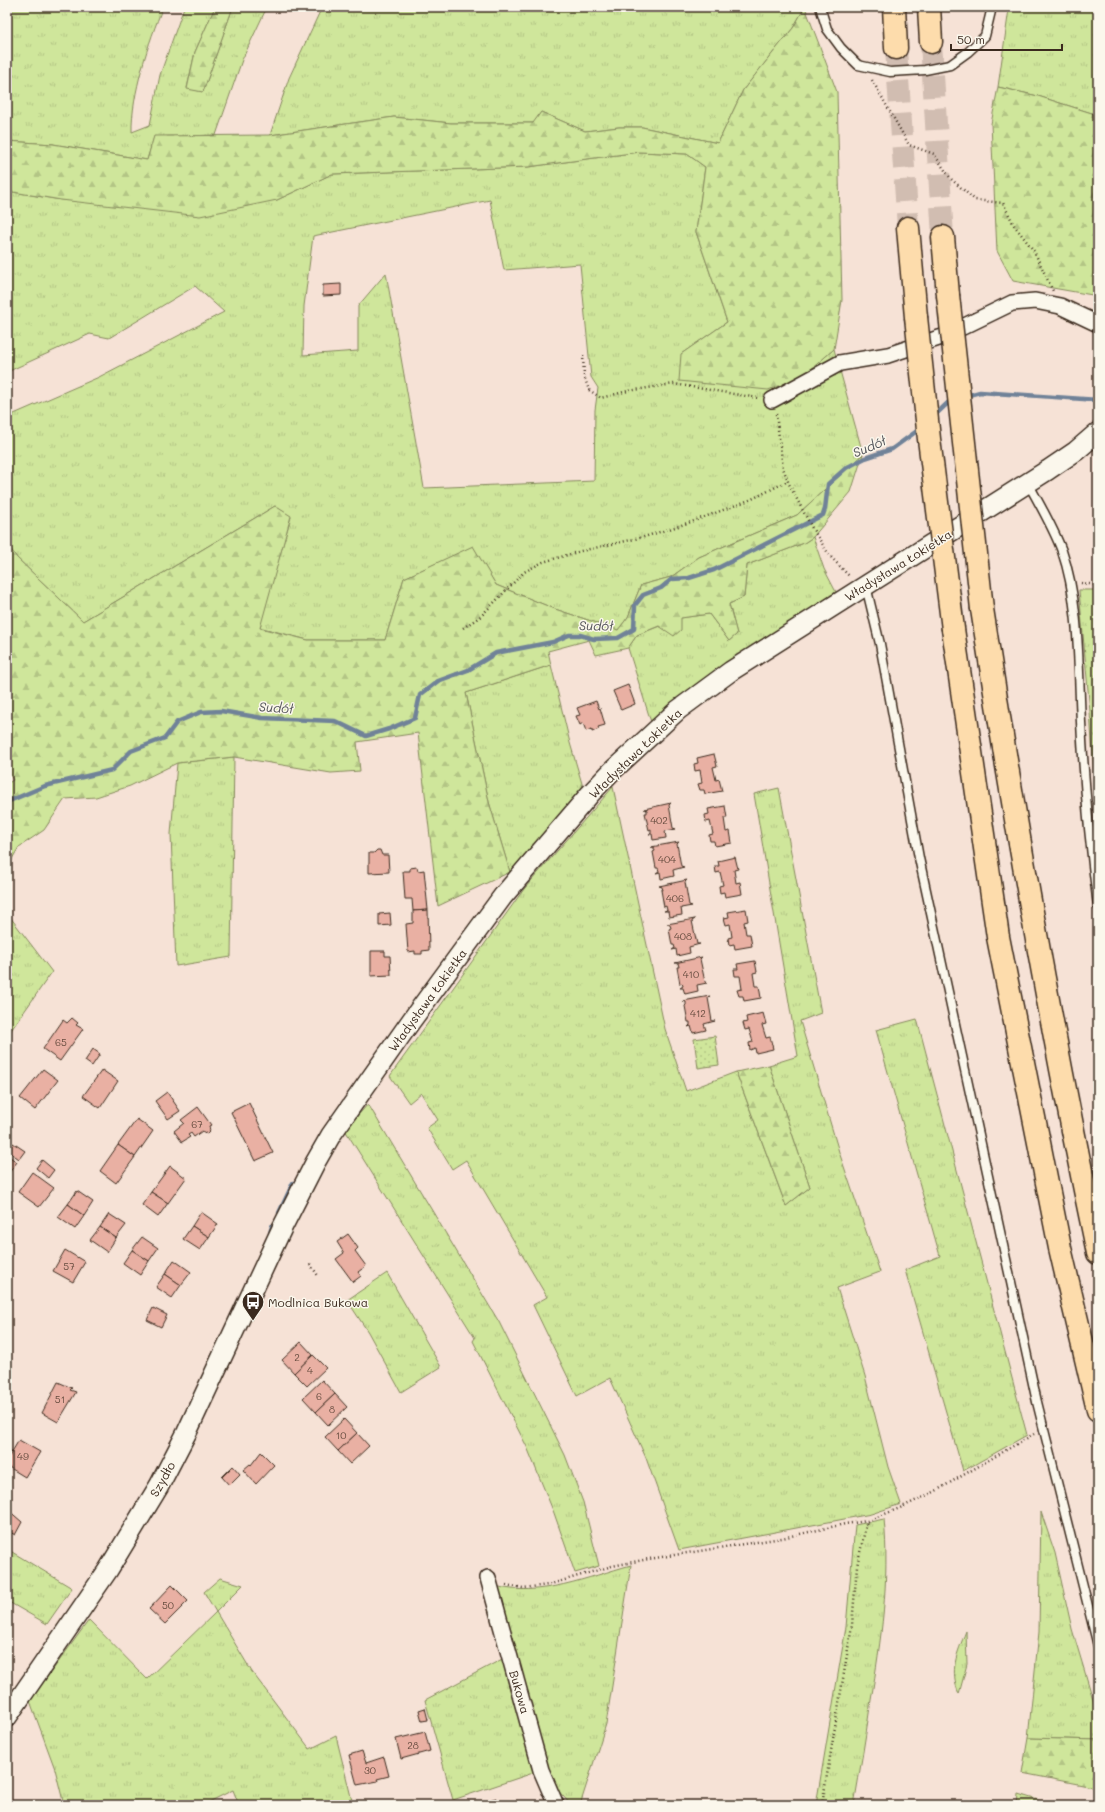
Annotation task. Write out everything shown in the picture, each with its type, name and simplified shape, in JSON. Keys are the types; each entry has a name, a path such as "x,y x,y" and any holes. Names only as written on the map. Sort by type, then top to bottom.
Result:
{"highway":[{"path":"894,7 896,48"},
{"path":"929,7 931,42"},
{"path":"908,228 930,454 953,629 998,937 1060,1248 1098,1410"},
{"path":"943,237 982,609 1004,753 1033,922 1064,1089 1098,1253"}],"street":[{"path":"772,400 840,363 888,354 942,337 1012,303 1035,301 1060,306 1098,324"},
{"name":"Władysława Łokietka","path":"285,1223 315,1163 331,1135 402,1034 503,896 590,794 611,772 678,710 731,671 1028,483 1076,451 1098,432"},
{"name":"Szydło","path":"7,1717 108,1570 159,1486 187,1432 285,1223"},
{"name":"Bukowa","path":"488,1578 541,1770 556,1805"}],"lane":[{"path":"820,7 827,29 841,48 858,65 890,72 925,70 950,64 968,52 984,36 992,7"},
{"path":"1028,483 1050,524 1062,551 1076,620 1089,838 1098,906"},
{"path":"863,587 880,644 919,858 1032,1379 1098,1646"}],"path":[{"path":"866,67 909,145 934,154 951,179 975,200 1003,203 1014,224 1034,251 1060,306"},
{"path":"583,355 584,376 589,390 601,398 628,391 674,384 772,400 778,420 783,468 788,481 811,526 830,556 863,587"},
{"path":"463,628 481,616 524,572 543,562 581,550 644,537 694,521 752,499 788,481"},
{"path":"1069,582 1098,585"},
{"path":"310,1264 319,1277"},
{"path":"488,1578 508,1586 523,1588 548,1585 612,1566 782,1538 845,1524 867,1521 934,1492 1045,1428"},
{"path":"822,1805 852,1625 857,1566 867,1521"}],"green space":[{"path":"7,7 163,7 152,35 142,68 134,102 132,132 150,125 160,75 184,7 215,7 195,52 187,88 203,92 233,7 267,7 242,60 216,135 154,137 147,160 53,144 7,141"},
{"path":"215,7 233,7 203,92 187,89 195,52"},
{"path":"322,7 805,7 793,28 743,90 718,143 642,127 619,127 585,131 541,112 534,123 451,123 394,117 270,135 289,78"},
{"path":"805,7 837,92 842,300 834,349 801,378 768,390 679,381 681,354 727,322 696,232 705,167 687,154 639,152 528,167 332,174 277,200 200,216 61,200 7,191 7,141 53,144 147,160 154,136 270,135 394,117 451,123 533,123 541,112 585,131 619,127 642,127 718,143 743,90 793,28"},
{"path":"1012,7 1098,7 1098,115 1038,96 998,87 1009,9"},
{"path":"998,87 1038,96 1098,115 1098,296 1013,281 997,251 991,124"},
{"path":"639,152 687,154 705,167 696,232 727,322 681,354 801,378 834,349 863,454 797,515 699,557 671,577 641,585 628,617 618,630 555,609 496,585 473,547 404,578 385,640 308,640 259,627 291,517 275,506 83,621 17,558 7,544 7,417 99,377 224,312 195,286 109,338 90,334 7,372 7,191 61,200 277,200 332,174 528,167","holes":["490,200 504,270 580,264 591,377 598,388 595,410 594,481 424,488 386,273 358,306 358,351 303,355 304,306 313,236"]},
{"path":"863,454 851,492 813,537 804,543 747,565 744,597 729,604 737,634 729,641 709,614 681,618 681,630 674,636 659,626 637,635 628,648 596,655 589,640 548,651 551,665 466,693 489,802 510,872 438,906 418,733 357,742 360,771 331,773 234,757 177,763 130,786 96,797 65,799 44,830 19,847 12,859 7,877 7,784 13,780 7,770 7,544 17,558 83,621 275,506 291,516 260,628 308,640 385,640 404,578 473,546 496,585 555,609 618,630 628,617 641,585 671,577 699,557 797,515"},
{"path":"813,537 824,569 836,592 702,683 651,722 628,648 637,635 680,618 709,614 729,641 737,634 729,604 744,597 747,565 804,543"},
{"path":"1079,590 1098,590 1098,832 1090,712"},
{"path":"551,665 570,743 583,787 510,872 489,802 466,693"},
{"path":"234,757 231,957 176,966 171,834 177,763"},
{"path":"613,787 665,1029 686,1091 736,1072 786,1206 810,1187 769,1065 798,1056 754,794 779,788 821,1013 800,1021 839,1152 880,1272 837,1288 865,1376 888,1467 901,1504 871,1514 679,1550 646,1458 610,1378 577,1396 533,1305 547,1297 466,1160 452,1169 427,1128 438,1120 421,1093 409,1103 390,1076 524,889"},
{"path":"7,913 52,972 7,1036"},
{"path":"917,1019 1027,1435 963,1471 905,1270 940,1256 876,1030"},
{"path":"715,1036 719,1065 698,1068 694,1039"},
{"path":"769,1065 810,1187 786,1206 736,1072"},
{"path":"368,1104 499,1322 565,1455 583,1502 599,1566 575,1573 554,1513 527,1447 473,1341 475,1338 345,1130"},
{"path":"387,1273 441,1367 401,1392 368,1332 347,1300"},
{"path":"1041,1512 1055,1553 1072,1629 1098,1716 1098,1740 1028,1738 1039,1632"},
{"path":"884,1519 886,1564 884,1610 854,1805 816,1805 846,1627 855,1525"},
{"path":"7,1549 72,1588 47,1624 7,1601"},
{"path":"631,1565 606,1724 580,1805 571,1805 555,1787 541,1751 495,1586 512,1589 546,1588 581,1580"},
{"path":"220,1578 243,1585 216,1612 204,1592"},
{"path":"216,1612 252,1672 310,1749 336,1736 353,1805 239,1805 233,1790 203,1805 64,1805 55,1769 30,1701 89,1620 147,1679"},
{"path":"966,1631 967,1664 959,1694 954,1670 957,1655"},
{"path":"506,1657 536,1772 453,1800 425,1700"},
{"path":"1028,1738 1098,1740 1098,1788 1022,1773"},
{"path":"1018,1794 1054,1805 1017,1805"}],"building":[{"path":"341,284 341,295 323,296 323,285"},
{"path":"628,685 635,704 621,710 613,691"},
{"path":"596,701 599,709 600,708 605,725 598,727 599,729 592,732 592,729 586,731 583,723 580,725 576,716 580,715 577,708"},
{"path":"714,754 717,766 713,767 716,780 719,779 722,791 705,794 704,790 700,790 698,784 702,783 700,770 695,771 694,764 698,763 697,758"},
{"path":"671,803 669,805 673,828 676,829 665,831 666,838 653,840 652,834 649,834 651,833 651,829 649,830 645,813 647,813 647,810 644,809"},
{"path":"725,806 727,818 724,818 726,832 730,831 732,843 715,846 714,841 710,841 709,835 713,834 710,821 706,822 705,815 709,814 708,809"},
{"path":"679,842 677,844 681,866 684,867 673,870 674,876 661,879 660,872 656,873 659,871 658,868 656,868 653,852 655,851 654,848 651,847"},
{"path":"377,850 380,850 382,855 388,855 389,872 369,873 369,853 374,853"},
{"path":"735,857 738,869 734,870 736,883 740,882 742,894 725,897 724,892 720,893 719,886 723,885 720,872 716,873 715,866 719,866 718,861"},
{"path":"417,867 418,871 424,870 428,910 413,911 412,899 405,899 403,871 410,871 410,868"},
{"path":"687,880 685,882 689,905 692,906 681,908 682,915 669,917 668,911 664,911 667,910 666,906 664,907 661,890 663,890 662,887 659,886"},
{"path":"746,909 748,921 744,922 746,934 750,934 752,946 735,949 734,944 729,945 728,938 732,937 730,924 726,925 724,918 729,917 728,912"},
{"path":"428,910 429,950 422,951 422,954 415,954 415,951 408,952 406,924 413,923 413,911"},
{"path":"390,913 391,925 379,926 379,914"},
{"path":"695,919 692,921 697,944 700,944 689,947 690,953 677,956 676,949 672,950 675,948 674,945 672,945 669,929 671,928 670,925 667,924"},
{"path":"371,951 385,951 385,956 390,956 391,975 371,976"},
{"path":"702,957 700,959 705,982 707,983 697,985 698,991 685,994 683,988 680,988 683,986 682,983 680,984 677,967 679,967 678,963 675,963"},
{"path":"755,961 757,972 753,973 755,986 759,986 761,998 744,1001 743,996 739,996 737,990 742,989 740,976 735,976 734,969 738,969 737,964"},
{"path":"710,996 708,998 712,1021 715,1021 704,1024 706,1030 693,1033 691,1026 688,1027 690,1022 688,1022 685,1006 686,1002 683,1001"},
{"path":"763,1013 766,1024 762,1025 766,1038 770,1037 773,1049 756,1053 755,1048 750,1050 749,1043 753,1042 749,1029 745,1030 743,1023 747,1022 746,1017"},
{"path":"72,1018 78,1023 76,1025 83,1029 60,1061 43,1049 63,1020 67,1023"},
{"path":"93,1049 100,1054 92,1066 85,1061"},
{"path":"43,1069 58,1080 35,1110 20,1098"},
{"path":"102,1070 118,1081 100,1108 83,1096"},
{"path":"167,1092 180,1111 168,1119 155,1101"},
{"path":"249,1103 273,1153 255,1161 231,1112"},
{"path":"198,1107 211,1125 209,1126 210,1131 207,1134 202,1131 194,1137 191,1133 188,1135 190,1137 182,1142 174,1131 184,1123 181,1120"},
{"path":"137,1119 153,1131 135,1157 118,1145"},
{"path":"13,1143 25,1151 19,1159 7,1150"},
{"path":"118,1145 135,1157 116,1183 100,1171"},
{"path":"7,1155 17,1162 8,1174 7,1173"},
{"path":"42,1160 54,1170 48,1178 36,1168"},
{"path":"170,1166 186,1178 168,1203 151,1192"},
{"path":"32,1172 54,1188 39,1207 18,1192"},
{"path":"77,1191 93,1202 84,1216 68,1204"},
{"path":"151,1192 168,1203 158,1217 142,1205"},
{"path":"68,1204 84,1216 75,1229 58,1217"},
{"path":"201,1212 218,1224 209,1237 192,1226"},
{"path":"109,1214 126,1225 116,1238 100,1227"},
{"path":"192,1226 209,1237 200,1250 183,1239"},
{"path":"100,1227 116,1238 107,1252 90,1240"},
{"path":"348,1234 358,1248 355,1251 366,1266 358,1272 361,1276 353,1282 336,1259 344,1253 337,1242"},
{"path":"142,1237 158,1248 149,1261 132,1250"},
{"path":"65,1250 85,1262 73,1282 53,1271"},
{"path":"132,1250 149,1261 140,1275 123,1263"},
{"path":"174,1260 191,1272 181,1285 165,1274"},
{"path":"165,1274 181,1285 172,1298 156,1287"},
{"path":"153,1308 167,1315 161,1327 147,1320"},
{"path":"301,1342 313,1355 294,1373 282,1360"},
{"path":"313,1355 326,1368 307,1386 294,1373"},
{"path":"322,1380 335,1394 316,1412 303,1398"},
{"path":"58,1382 72,1388 70,1390 76,1392 58,1422 42,1413"},
{"path":"335,1394 347,1407 328,1425 316,1412"},
{"path":"344,1419 357,1433 338,1451 325,1437"},
{"path":"357,1433 369,1446 350,1464 338,1451"},
{"path":"19,1440 40,1452 25,1477 7,1466 7,1460"},
{"path":"261,1452 274,1465 256,1484 243,1470 250,1464 251,1465"},
{"path":"233,1466 240,1474 229,1485 222,1477"},
{"path":"7,1509 22,1522 15,1535 10,1532 7,1534"},
{"path":"172,1585 188,1601 165,1624 149,1609"},
{"path":"425,1708 428,1720 422,1721 419,1710"},
{"path":"425,1732 430,1751 401,1759 396,1739"},
{"path":"362,1751 366,1763 384,1757 389,1776 377,1779 378,1781 357,1785 349,1755"},
{"path":"496,1798 497,1802 502,1801 503,1805 483,1805 482,1802"}],"waterway":[{"name":"Sudół","path":"965,396 980,392 1098,400"},
{"name":"Sudół","path":"934,416 953,398"},
{"name":"Sudół","path":"7,802 45,786 112,770 131,751 165,738 177,722 201,712 221,711 262,718 335,721 366,736 389,729 415,718 420,695 438,681 468,670 496,653 553,642 569,635 580,635 594,639 618,638 634,629 635,605 643,595 661,588 672,579 689,578 714,570 823,515 828,484 846,468 865,458 892,449 921,428"},
{"path":"279,1213 293,1183"},
{"path":"270,1233 272,1226"}],"tunnel":[{"path":"931,42 943,237"},
{"path":"896,48 908,228"}],"place":[{"name":"Modlnica Bukowa","path":"253,1322"}]}
